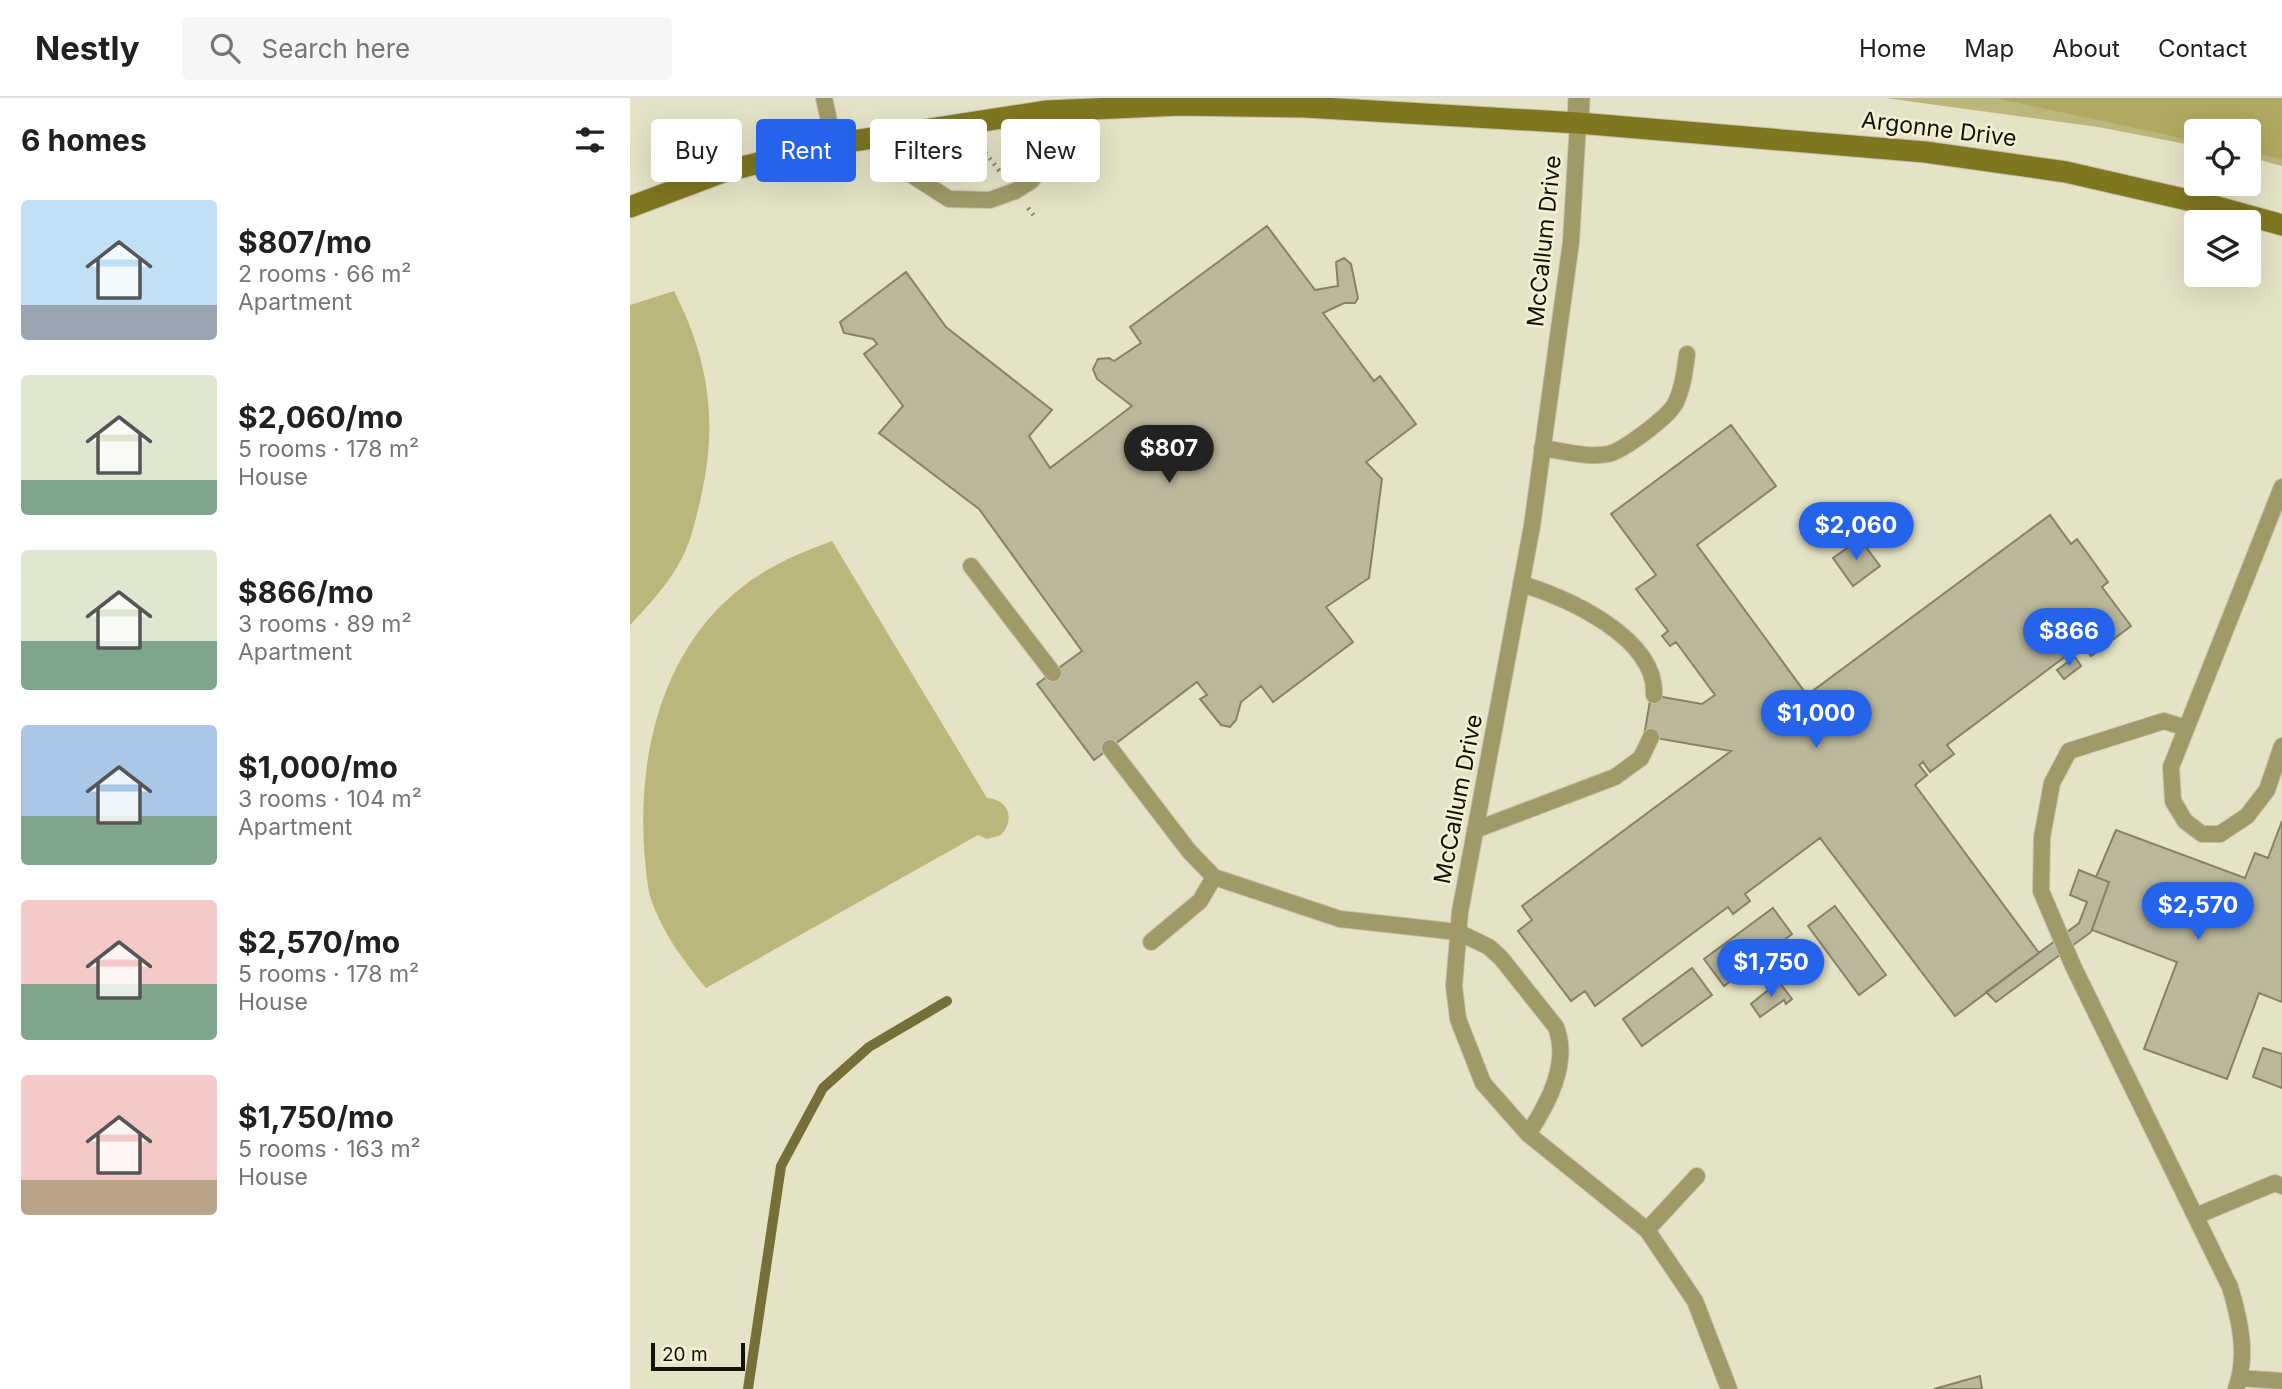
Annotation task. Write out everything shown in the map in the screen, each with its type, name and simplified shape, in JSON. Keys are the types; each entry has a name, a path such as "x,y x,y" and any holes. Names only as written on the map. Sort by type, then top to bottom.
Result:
{"main road":[{"name":"Argonne Drive","path":"987,120 1054,110 1180,105 1305,107 1578,123 1912,151 2066,172 2214,206 2282,225"},
{"name":"Argonne Drive","path":"630,207 723,172 756,164"}],"street":[{"path":"1578,123 1579,98"}],"lane":[{"path":"824,98 829,119"},
{"path":"922,182 949,199 990,200 1015,191 1031,181 1046,161 1054,110"},
{"name":"McCallum Drive","path":"1578,123 1572,242 1521,584 1458,932 1454,986 1458,1019 1483,1083 1528,1134 1647,1230 1695,1301 1729,1389"},
{"path":"1542,448 1610,454 1627,444 1676,404 1687,354"},
{"path":"2282,487 2171,767 2173,801 2185,821 2202,834 2220,834 2246,816 2267,790 2282,746"},
{"path":"971,566 1053,673"},
{"path":"1521,584 1570,602 1615,630 1648,666 1655,686 1654,695"},
{"path":"2186,728 2164,721 2069,751 2052,783 2042,837 2041,891 2073,966 2230,1287 2241,1324 2238,1383 2282,1381"},
{"path":"1475,830 1615,777 1640,758 1651,737"},
{"path":"1110,748 1189,851 1214,877 1340,919 1458,932 1489,947 1501,958 1556,1027 1560,1038 1560,1055 1547,1105 1528,1134"},
{"path":"1151,942 1200,901 1214,877"},
{"path":"1647,1230 1697,1176"},
{"path":"2196,1216 2275,1183 2282,1186"}],"shaded area":[{"path":"1885,98 2282,98 2282,166 2261,160 2261,119 2184,119 2184,144 2098,127"},
{"path":"1995,98 2282,98 2282,159 2261,155 2261,119 2184,119 2184,138"},
{"path":"674,291 695,342 707,391 709,442 706,469 693,528 682,558 665,585 630,625 630,305"},
{"path":"832,541 987,798 1005,806 1008,823 1001,835 987,839 978,835 706,988 673,943 659,919 649,893 644,848 644,802 648,757 658,713 675,671 697,633 727,600 772,567"}],"building":[{"path":"1267,226 1315,290 1338,286 1336,262 1344,258 1351,264 1358,298 1355,303 1344,303 1323,313 1374,381 1380,376 1416,424 1366,462 1382,479 1369,578 1326,607 1353,642 1273,702 1261,686 1241,702 1236,720 1230,727 1221,725 1200,699 1207,695 1197,682 1094,760 1037,684 1082,651 979,509 879,433 903,406 864,354 877,344 873,339 844,333 840,322 906,272 946,327 1052,410 1029,436 1050,468 1132,406 1097,379 1093,369 1098,359 1109,358 1114,361 1141,343 1130,327"},
{"path":"1731,425 1776,486 1697,545 1807,695 2050,515 2071,544 2077,539 2108,582 2102,587 2131,626 2091,656 2082,644 1947,745 1954,754 1930,772 1923,762 1919,765 1927,775 1915,785 2039,953 1955,1016 1820,838 1745,894 1750,901 1733,914 1728,907 1595,1006 1585,991 1571,1001 1518,931 1532,920 1522,906 1731,751 1644,736 1651,695 1702,704 1715,695 1676,642 1670,646 1662,636 1668,631 1636,589 1656,575 1611,514"},
{"path":"1860,539 1880,566 1853,586 1833,558"},
{"path":"2075,657 2081,666 2064,679 2057,670"},
{"path":"2282,821 2282,1002 2259,993 2227,1079 2144,1049 2177,962 2092,930 2109,882 2096,877 2116,830 2245,878 2255,853 2268,858"},
{"path":"2079,870 2109,882 2091,932 1996,1002 1986,992 2079,923 2087,902 2070,895"},
{"path":"1835,906 1886,975 1859,995 1808,926"},
{"path":"1773,908 1792,934 1724,986 1704,959"},
{"path":"1692,968 1712,995 1642,1046 1623,1019"},
{"path":"1777,979 1792,999 1786,1004 1784,1000 1760,1017 1751,1004 1773,986 1771,983"},
{"path":"2263,1048 2282,1054 2282,1088 2253,1077"},
{"path":"1980,1376 1982,1389 1934,1389"}],"waterway":[{"path":"748,1389 781,1166 823,1088 869,1047 947,1001"}]}
